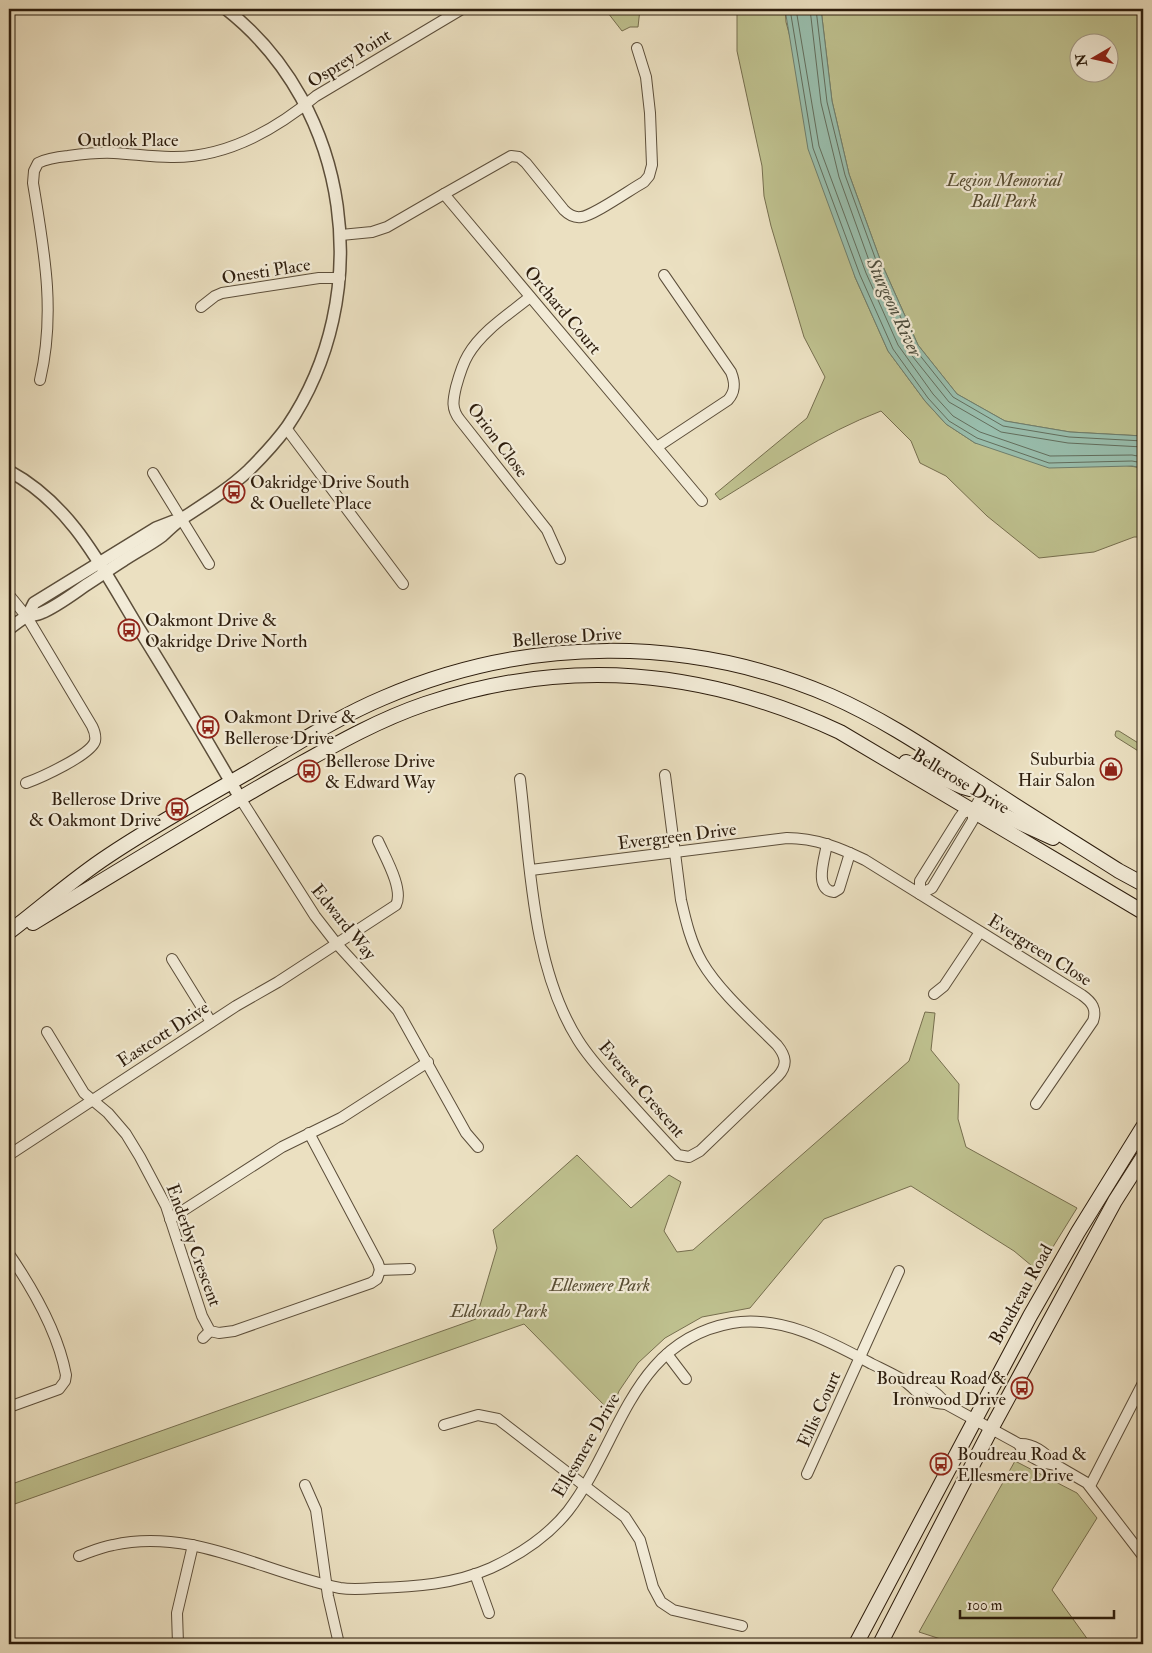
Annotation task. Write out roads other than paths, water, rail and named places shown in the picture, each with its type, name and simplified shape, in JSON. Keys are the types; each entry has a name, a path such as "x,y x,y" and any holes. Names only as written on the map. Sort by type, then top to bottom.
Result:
{"main road":[{"name":"Bellerose Drive","path":"9,932 107,857 231,782 359,709 436,678 482,665 520,658 611,650 657,652 706,658 757,670 807,686 856,707 1119,871 1143,884"},
{"name":"Bellerose Drive","path":"9,937 240,798 346,739 398,714 465,692 525,680 588,675 684,681 725,690 788,709 840,732 1143,912"},
{"path":"840,732 963,787 970,789 988,788"},
{"path":"973,810 984,807 999,812 1119,871"},
{"name":"Boudreau Road","path":"856,1644 974,1419 1074,1240 1143,1127"},
{"path":"880,1644 991,1429 1115,1201 1143,1157"}],"street":[{"path":"9,629 27,617 41,613 102,568 161,537 181,519 232,485 286,428 314,378 324,350 333,321 340,278 341,235 337,196 329,162 315,125 292,81 251,31 226,9"},
{"name":"Osprey Point","path":"305,105 316,96 462,9"},
{"path":"341,235 372,232 387,227 511,156 519,157 526,162 564,210 576,218 590,214 644,182 649,176 652,165 650,113 646,77 637,48"},
{"name":"Outlook Place","path":"40,380 46,352 48,290 33,182 34,171 38,163 53,158 103,152 169,157 208,155 231,148 253,138 305,105"},
{"name":"Orchard Court","path":"444,194 702,501"},
{"path":"657,447 728,400 734,393 731,372 664,276"},
{"name":"Onesti Place","path":"201,307 222,293 320,278 340,278"},
{"name":"Orion Close","path":"530,297 488,332 470,351 462,369 454,396 453,409 547,530 560,559"},
{"path":"286,428 403,584"},
{"path":"9,471 30,484 69,520 85,538 240,798"},
{"path":"153,473 209,564"},
{"path":"9,595 27,617 92,726 95,736 95,741 87,751 45,776 26,783"},
{"path":"665,775 675,852"},
{"path":"520,779 531,870"},
{"path":"920,894 920,881 960,817 963,813 973,810 988,788"},
{"name":"Edward Way","path":"240,798 300,894 336,943 398,1011 466,1133 478,1147"},
{"name":"Evergreen Drive","path":"531,870 787,838 810,839 850,852 920,894"},
{"name":"Eastcott Drive","path":"9,1155 211,1022 278,982 397,903 395,880 378,841"},
{"path":"827,844 822,878 823,886 828,891 834,892 838,889 850,852"},
{"name":"Everest Crescent","path":"531,870 544,957 557,998 578,1039 600,1070 678,1155 689,1157 700,1151 778,1076 784,1069 785,1060 777,1045 723,989 703,963 689,933 685,919 675,852"},
{"name":"Evergreen Close","path":"920,894 1086,998 1092,1004 1094,1009 1093,1021 1036,1104"},
{"path":"934,994 947,982 980,932"},
{"path":"172,959 211,1022"},
{"name":"Enderby Crescent","path":"48,1032 84,1092 108,1113 126,1134 162,1199 207,1334 234,1331 371,1283 377,1279 380,1270"},
{"path":"170,1219 282,1147 341,1118 428,1062"},
{"path":"309,1133 380,1270 410,1269"},
{"path":"9,1254 43,1311 66,1375 66,1381 59,1389 9,1407"},
{"name":"Ellis Court","path":"807,1474 899,1271"},
{"name":"Ellesmere Drive","path":"79,1556 107,1546 136,1541 168,1541 193,1545 346,1589 423,1585 475,1574 509,1559 559,1521 586,1486 636,1389 667,1354 682,1342 699,1333 728,1324 754,1322 781,1325 800,1330 860,1357 904,1381 918,1394 934,1403 946,1404 1019,1444 1023,1452 1041,1462 1056,1464 1078,1476 1090,1486 1143,1556"},
{"path":"667,1354 686,1379"},
{"path":"1090,1486 1143,1383"},
{"path":"444,1425 478,1415 498,1419 618,1511 635,1530 644,1552 653,1587 661,1602 673,1610 742,1626"},
{"path":"305,1485 316,1510 326,1584 339,1644"},
{"path":"178,1644 177,1613 193,1545"},
{"path":"475,1574 489,1613"}],"water":[{"name":"Sturgeon River","path":"785,9 821,9 832,101 849,174 881,262 918,345 957,394 1005,421 1070,432 1143,436 1143,468 1132,466 1049,468 975,443 946,424 925,401 888,351 855,277 808,149"}],"place":[{"name":"Oakridge Drive South & Ouellete Place","path":"234,492"},
{"name":"Oakmont Drive & Oakridge Drive North","path":"129,630"},
{"name":"Oakmont Drive & Bellerose Drive","path":"208,727"},
{"name":"Suburbia Hair Salon","path":"1111,769"},
{"name":"Bellerose Drive & Edward Way","path":"309,771"},
{"name":"Bellerose Drive & Oakmont Drive","path":"177,809"},
{"name":"Boudreau Road & Ironwood Drive","path":"1022,1388"},
{"name":"Boudreau Road & Ellesmere Drive","path":"941,1464"}],"park label":[{"name":"Legion Memorial Ball Park","path":"1004,190"},
{"name":"Ellesmere Park","path":"600,1285"},
{"name":"Eldorado Park","path":"499,1311"}]}
